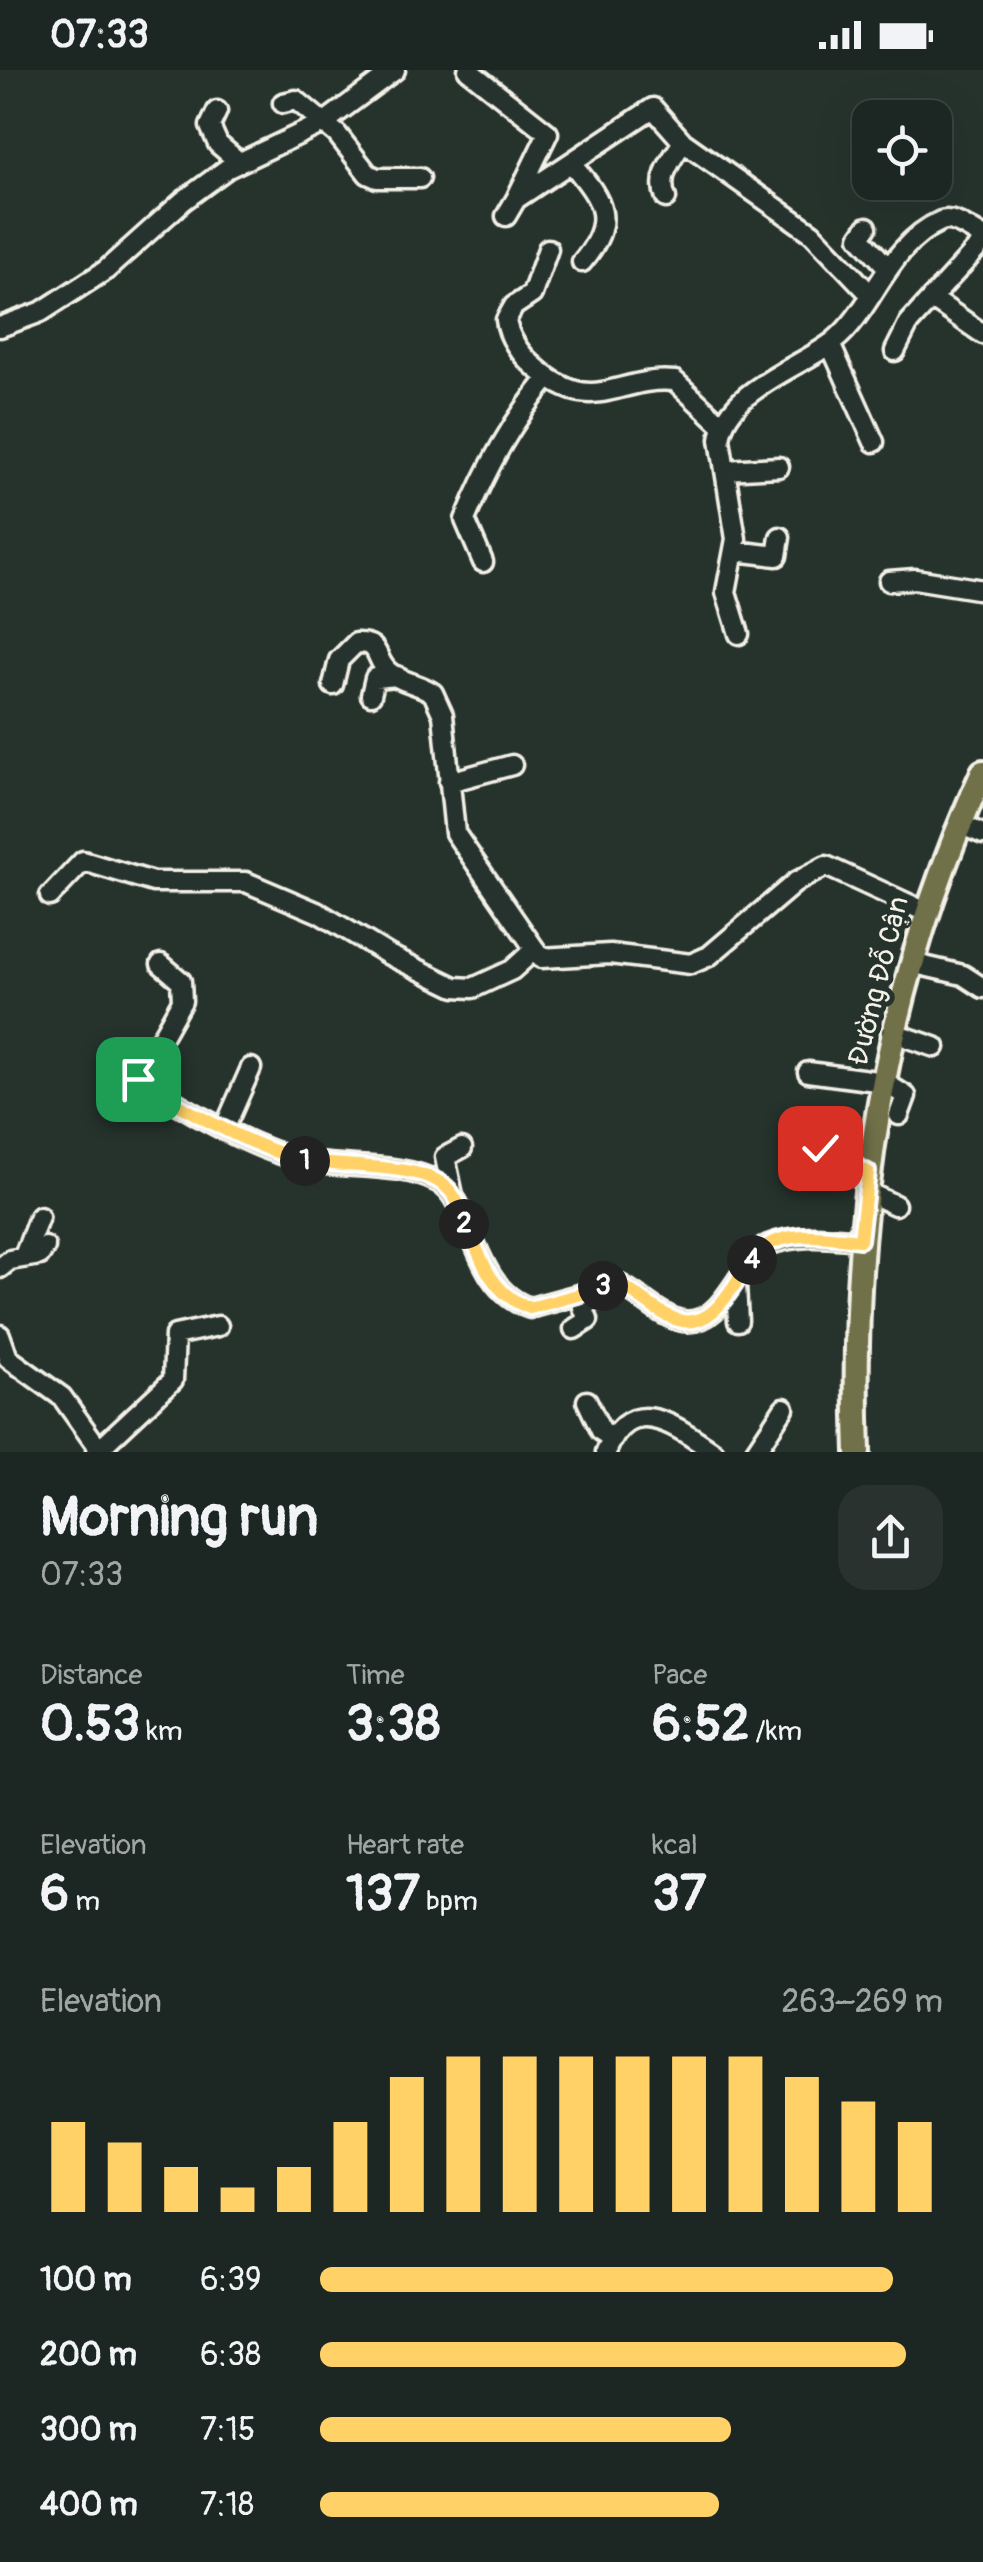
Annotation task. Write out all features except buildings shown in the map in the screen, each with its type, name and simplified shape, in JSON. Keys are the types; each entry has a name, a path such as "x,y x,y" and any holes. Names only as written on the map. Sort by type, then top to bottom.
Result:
{"main road":[{"name":"Đường Đỗ Cận","path":"858,1452 860,1240 891,1032 926,912 982,777"}],"street":[{"path":"0,328 41,312 106,270 183,201 239,162 325,122 395,70"},
{"path":"468,70 483,77 548,133 511,207 648,108 659,110 683,142 802,225 869,292"},
{"path":"283,103 296,100 325,122 368,174 376,178 420,178"},
{"path":"217,111 210,126 214,138 239,162"},
{"path":"666,198 662,188 666,167 683,142"},
{"path":"574,164 597,194 602,208 601,239 582,262"},
{"path":"723,426 753,393 830,344 887,267 946,219 983,239 908,323 895,351"},
{"path":"867,226 860,237 887,267"},
{"path":"548,249 532,294 514,306 506,320 520,351 548,378 590,394 675,381 723,426 735,551 726,592 739,634"},
{"path":"932,298 983,334"},
{"path":"830,344 874,442"},
{"path":"484,562 466,520 488,465 517,415 548,378"},
{"path":"725,470 779,467"},
{"path":"735,551 776,556 780,537"},
{"path":"889,581 915,579 983,590"},
{"path":"332,686 339,660 356,642 374,645 384,666 423,686 440,703 460,845 534,951 552,960 610,954 692,964 709,956 796,882 826,866 926,912"},
{"path":"371,695 375,678 398,676"},
{"path":"449,782 512,765"},
{"path":"960,824 983,834"},
{"path":"50,896 84,861 153,882 241,881 319,913 389,955 455,987 472,988 512,970 534,951"},
{"path":"911,963 979,984"},
{"path":"138,1079 182,1001 181,981 161,964"},
{"path":"891,1032 935,1047"},
{"path":"111,1059 175,1105 303,1160 421,1175 453,1195"},
{"path":"225,1127 250,1068"},
{"path":"808,1072 884,1082 906,1096 899,1115"},
{"path":"462,1148 445,1157 453,1195 480,1261 521,1304 542,1307 618,1284 683,1321 723,1303 755,1256 770,1244 812,1236 860,1240"},
{"path":"820,1148 894,1205"},
{"path":"24,1256 39,1217"},
{"path":"0,1268 24,1256 40,1255 46,1247"},
{"path":"574,1329 588,1320 583,1307 618,1284"},
{"path":"736,1286 738,1321"},
{"path":"0,1335 8,1358 62,1397 98,1450 173,1380 175,1336 218,1326"},
{"path":"587,1401 610,1445 636,1418 654,1417 672,1424 714,1452"},
{"path":"754,1452 784,1408"}],"route":[{"path":"138,1079 175,1105 293,1157 421,1175 446,1186 480,1261 513,1299 530,1308 618,1284 674,1318 692,1320 723,1303 755,1256 770,1244 804,1236 860,1240 868,1172 833,1158 820,1148"}]}
